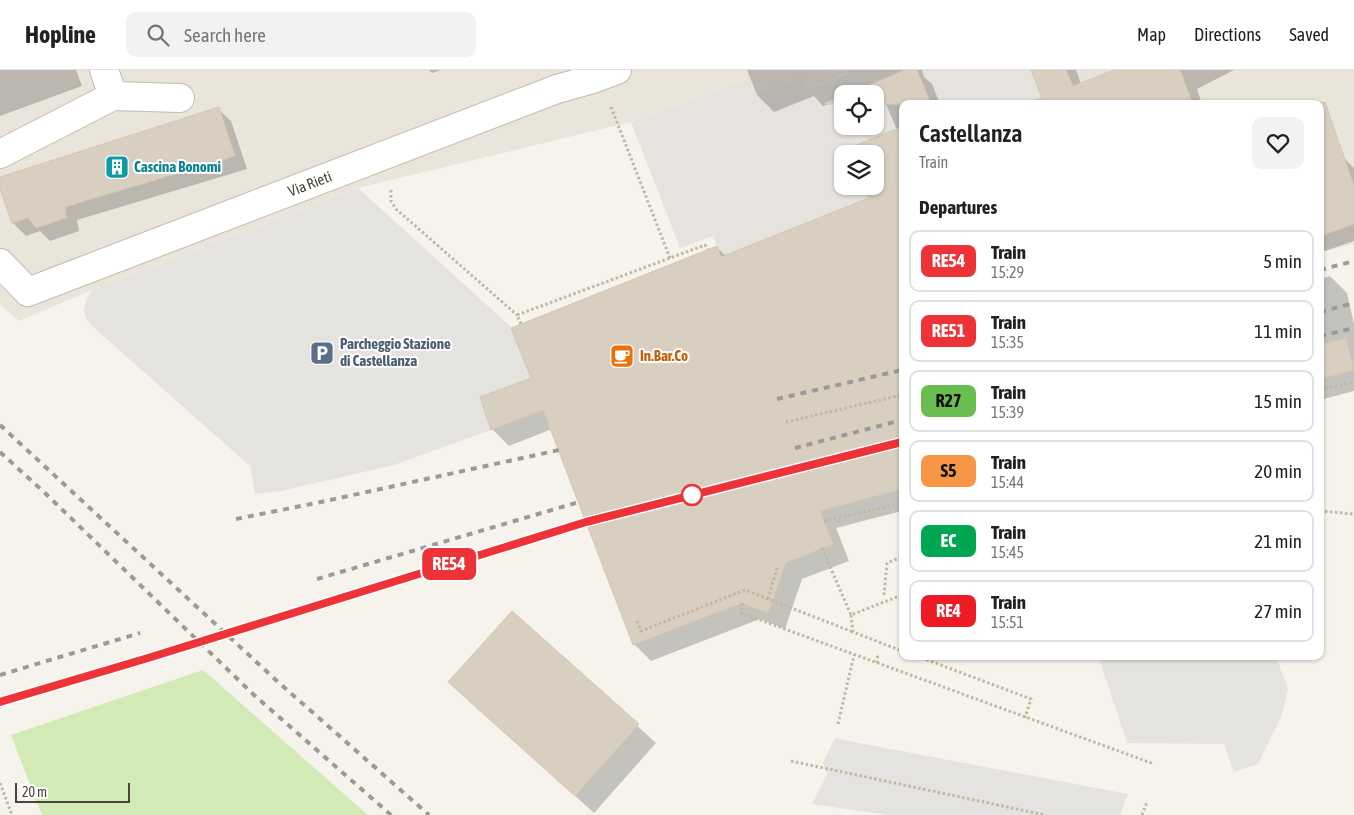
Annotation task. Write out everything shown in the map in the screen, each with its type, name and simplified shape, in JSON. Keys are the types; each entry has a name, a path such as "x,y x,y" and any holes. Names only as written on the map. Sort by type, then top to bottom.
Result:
{"street":[{"path":"104,70 113,96"},
{"name":"Via Rieti","path":"0,263 28,292 600,73"},
{"path":"0,154 113,96 180,98"}],"path":[{"path":"609,103 670,258"},
{"path":"395,185 390,197 393,205 517,315 521,324"},
{"path":"517,315 705,245 708,250"},
{"path":"1324,389 1354,382"},
{"path":"786,422 899,396"},
{"path":"824,522 899,504"},
{"path":"1324,511 1354,514"},
{"path":"822,548 851,615 853,632"},
{"path":"884,595 886,562 899,558"},
{"path":"768,598 778,565"},
{"path":"637,621 641,631 745,590 899,650"},
{"path":"851,615 899,596"},
{"path":"742,603 741,613 1154,764"},
{"path":"877,663 878,653"},
{"path":"838,724 854,655"},
{"path":"928,660 1031,699 1025,718"},
{"path":"791,761 1045,815"},
{"path":"0,783 12,815"},
{"path":"1142,815 1147,802"}],"shaded area":[{"path":"0,70 849,70 850,72 805,90 801,78 756,96 748,78 631,122 358,188 102,286 19,321 0,304"},
{"path":"849,70 1184,70 1181,72 1192,100 899,100 899,353 779,381 751,331 713,236 680,248 631,122 749,78 756,95 801,78 806,90 850,73"},
{"path":"1184,70 1354,70 1354,244 1324,251 1324,100 1192,100 1181,72"},
{"name":"Parcheggio Stazione di Castellanza","path":"358,188 511,327 531,378 480,397 491,430 394,465 281,491 255,494 250,466 93,327 86,318 84,311 86,300 92,291 97,288"},
{"path":"1099,660 1277,660 1288,689 1281,717 1258,764 1234,772 1224,744 1127,743"},
{"path":"835,738 1128,794 1120,815 887,815 812,804 827,775 823,762"}],"green space":[{"path":"203,670 368,815 42,815 11,735"}],"building":[{"path":"905,70 917,70 929,100 899,100 899,104 884,104 884,85 869,85"},
{"path":"1031,70 1066,70 1073,86 1114,70 1180,70 1191,100 1036,100 1042,98"},
{"path":"834,99 834,104 825,103"},
{"path":"1324,102 1354,186 1354,224 1324,235"},
{"name":"Cascina Bonomi","path":"219,107 235,156 65,207 66,218 36,228 28,218 12,223 0,189 0,177"},
{"path":"899,128 899,490 820,511 833,544 786,563 768,613 742,603 633,645 543,410 491,430 480,397 531,378 511,328 717,246 721,257 869,198 868,195 884,195 884,145 856,145"},
{"path":"1346,338 1354,370 1324,378 1324,344"},
{"path":"512,611 639,724 575,796 448,682"}],"railway":[{"path":"1324,269 1354,261"},
{"path":"1324,311 1354,303"},
{"path":"1324,335 1354,328"},
{"path":"777,399 899,371"},
{"path":"795,448 899,421"},
{"path":"0,425 277,681 429,815"},
{"path":"803,466 899,443"},
{"path":"236,519 559,450"},
{"path":"0,452 254,695 391,815"},
{"path":"317,579 579,502"},
{"path":"325,603 586,522"},
{"path":"0,675 140,633"},
{"path":"0,702 148,658"}],"train":[{"name":"RE54","path":"0,702 586,522 899,443"}],"place":[{"name":"Cascina Bonomi","path":"117,167"},
{"name":"Parcheggio Stazione di Castellanza","path":"322,353"},
{"name":"In.Bar.Co","path":"622,356"}]}
